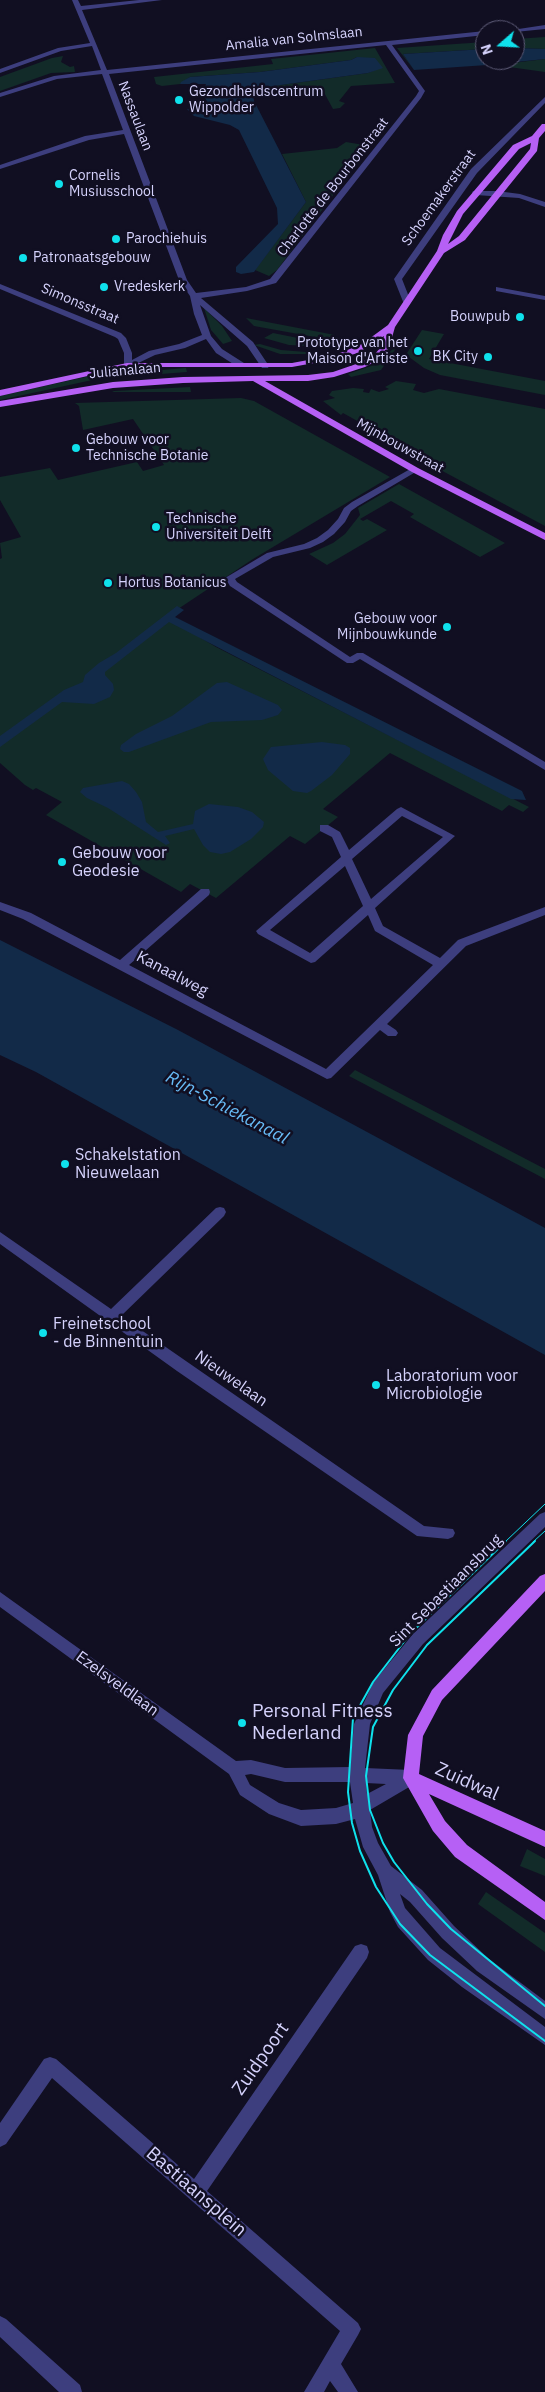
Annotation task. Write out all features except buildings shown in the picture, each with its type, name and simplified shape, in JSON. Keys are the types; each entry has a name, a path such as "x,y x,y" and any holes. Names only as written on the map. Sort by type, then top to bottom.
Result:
{"main road":[{"name":"Schoemakerstraat","path":"253,378 308,378 349,370 377,357 385,348 391,327 441,251 447,235 476,193 494,175 516,147 535,138 545,126"},
{"name":"Schoemakerstraat","path":"441,251 462,238 534,149 535,138"},
{"name":"Schoemakerstraat","path":"265,366 292,365 336,357 366,346 391,327"},
{"name":"Julianalaan","path":"0,393 126,365 265,366"},
{"path":"242,365 253,378 265,366"},
{"name":"Julianalaan","path":"0,404 113,385 253,378"},
{"name":"Mijnbouwstraat","path":"253,378 415,470 541,535 545,542"},
{"path":"411,1778 416,1735 437,1695 545,1581"},
{"name":"Zuidwal","path":"411,1778 545,1839"},
{"name":"Zuidwal","path":"411,1778 440,1826 461,1851 545,1912"}],"street":[{"name":"Nassaulaan","path":"75,0 127,131 172,256 183,280 194,296"},
{"path":"78,8 159,0"},
{"path":"525,29 545,27"},
{"name":"Amalia van Solmslaan","path":"0,95 56,78 475,34"},
{"name":"Charlotte de Bourbonstraat","path":"194,296 263,285 273,281 280,275 419,97 422,91 388,42"},
{"path":"0,71 60,49 94,44"},
{"name":"Schoemakerstraat","path":"407,302 398,279 460,188 490,152 545,99"},
{"path":"0,168 88,138 127,131"},
{"path":"476,193 520,196 545,206"},
{"path":"476,193 492,199 545,206"},
{"name":"Simonsstraat","path":"0,286 118,335 122,338 128,353 126,365"},
{"path":"499,289 545,298"},
{"path":"194,296 206,336 219,351 242,365"},
{"path":"194,296 250,344 265,366"},
{"name":"Julianalaan","path":"126,365 206,336"},
{"path":"415,470 355,504 347,510 336,526 320,540 307,546 270,555 230,578 233,584 350,661 360,655 545,767"},
{"path":"401,810 450,836 311,959 262,930 346,858 401,810"},
{"path":"324,828 336,835 379,928 441,964"},
{"path":"122,965 205,892"},
{"name":"Kanaalweg","path":"0,906 27,916 122,965 327,1075 379,1024"},
{"path":"392,1034 379,1024 462,943 545,911"},
{"path":"111,1317 220,1212"},
{"name":"Nieuwelaan","path":"0,1238 422,1532 448,1533"},
{"name":"Sint Sebastiaansbrug","path":"360,1809 356,1775 362,1724 378,1688 418,1639 545,1518"},
{"name":"Ezelsveldlaan","path":"0,1600 234,1770 245,1790 275,1809 292,1815 312,1818 336,1816 360,1809 411,1778"},
{"path":"234,1770 252,1767 285,1775 356,1775 411,1778"},
{"path":"360,1809 371,1847 385,1872 401,1916 434,1954 545,2037"},
{"path":"385,1872 416,1896 448,1932 483,1965 545,2011"},
{"name":"Zuidpoort","path":"196,2192 361,1952"},
{"name":"Bastiaansplein","path":"0,2138 50,2065 352,2329 313,2392"},
{"path":"0,2325 73,2392"},
{"path":"330,2364 349,2392"}],"green space":[{"path":"545,37 545,49 525,48 525,38"},
{"path":"475,43 475,50 403,54 414,70 397,48"},
{"path":"375,48 395,83 351,86 339,101 345,103 340,108 333,109 321,87 253,92 259,88 368,73 375,70 357,57 351,60 260,72 190,77 180,84 162,86 156,84 154,77 273,64 271,59"},
{"path":"63,56 61,62 70,67 74,66 75,72 51,73 0,91 0,77 52,58"},
{"path":"545,59 545,72 525,69 525,61"},
{"path":"346,142 370,146 277,270 269,276 255,270 306,202 282,154 337,148"},
{"path":"204,308 222,326 232,341 223,344 211,330"},
{"path":"246,318 335,335 326,339 254,326"},
{"path":"422,330 444,334 429,359 545,381 545,395 440,375 424,368 409,357 407,353"},
{"path":"273,333 303,339 310,346 289,345 264,338"},
{"path":"260,344 281,350 306,352 309,354 280,354 254,345"},
{"path":"397,347 381,370 351,377 348,374 377,364"},
{"path":"186,368 187,372 97,379 0,400 0,396 90,376"},
{"path":"396,381 416,384 413,390 424,393 439,389 545,409 545,526 394,445 397,443 343,413 341,415 323,401 335,398 329,395 332,391 353,388 364,389 363,392 369,393 371,389 379,392 389,389 385,387"},
{"path":"190,387 191,392 112,392 114,391"},
{"path":"241,398 254,401 390,477 253,559 166,617 216,647 529,807 523,812 509,805 502,811 390,753 323,809 338,817 305,844 290,836 216,898 190,884 181,892 46,815 62,802 36,788 33,790 25,785 0,763 0,559 2,558 0,543 21,537 0,500 0,477 50,468 58,480 137,462 143,471 164,465 133,419 83,430 79,406 75,403"},
{"path":"399,484 505,543 480,557 410,517 414,514 391,501 360,519 363,521 367,519 387,530 327,565 309,554 333,543 345,534 360,515 358,508"},
{"path":"355,1070 545,1169 545,1179 349,1076"},
{"path":"527,1849 545,1859 545,1876 520,1866"},
{"path":"486,1892 545,1933 545,1952 478,1904"}],"water":[{"path":"525,48 545,49 545,59 525,61"},
{"path":"475,50 475,66 414,70 403,54"},
{"path":"357,57 375,58 383,68 368,73 259,88 253,92 254,101 306,202 254,272 241,274 236,272 236,267 278,224 277,208 239,130 230,125 194,116 187,109 209,106 203,93 206,84 180,84 181,82 190,77 260,72 351,60"},
{"path":"177,606 184,610 175,617 522,791 526,800 511,799 169,622 105,672 105,675 113,684 114,690 110,697 94,704 62,702 0,747 0,736 64,690 83,682 85,675 99,663 116,653"},
{"path":"227,682 278,705 282,710 278,715 262,720 211,722 129,752 124,752 120,749 121,745 136,734 172,716 217,683"},
{"path":"322,742 345,745 350,748 350,754 332,775 307,793 293,791 268,770 263,759 271,747"},
{"path":"122,781 129,784 136,792 142,802 146,822 158,832 193,824 195,811 209,804 238,807 252,812 264,822 263,827 251,839 230,852 221,854 210,852 203,845 194,829 165,836 170,843 166,845 80,792 83,788"},
{"name":"Rijn-Schiekanaal","path":"0,940 178,1030 545,1228 545,1355 36,1072 0,1055"}],"tram line":[{"path":"505,1542 545,1504"},
{"path":"533,1542 545,1531"},
{"path":"506,1541 410,1634 373,1682 353,1718 348,1792 352,1823 360,1851 376,1887 400,1924 430,1955 545,2041"},
{"path":"535,1541 427,1645 393,1690 373,1727 366,1776 370,1810 383,1843 394,1862 427,1904 451,1929 545,2006"}],"place":[{"name":"Gezondheidscentrum Wippolder","path":"179,100"},
{"name":"Cornelis Musiusschool","path":"59,184"},
{"name":"Parochiehuis","path":"116,239"},
{"name":"Patronaatsgebouw","path":"23,258"},
{"name":"Vredeskerk","path":"104,287"},
{"name":"Bouwpub","path":"520,317"},
{"name":"Prototype van het Maison d'Artiste","path":"418,351"},
{"name":"BK City","path":"488,357"},
{"name":"Gebouw voor Technische Botanie","path":"76,448"},
{"name":"Technische Universiteit Delft","path":"156,527"},
{"name":"Hortus Botanicus","path":"108,583"},
{"name":"Gebouw voor Mijnbouwkunde","path":"447,627"},
{"name":"Gebouw voor Geodesie","path":"62,862"},
{"name":"Schakelstation Nieuwelaan","path":"65,1164"},
{"name":"Freinetschool - de Binnentuin","path":"43,1333"},
{"name":"Laboratorium voor Microbiologie","path":"376,1385"},
{"name":"Personal Fitness Nederland","path":"242,1723"}]}
